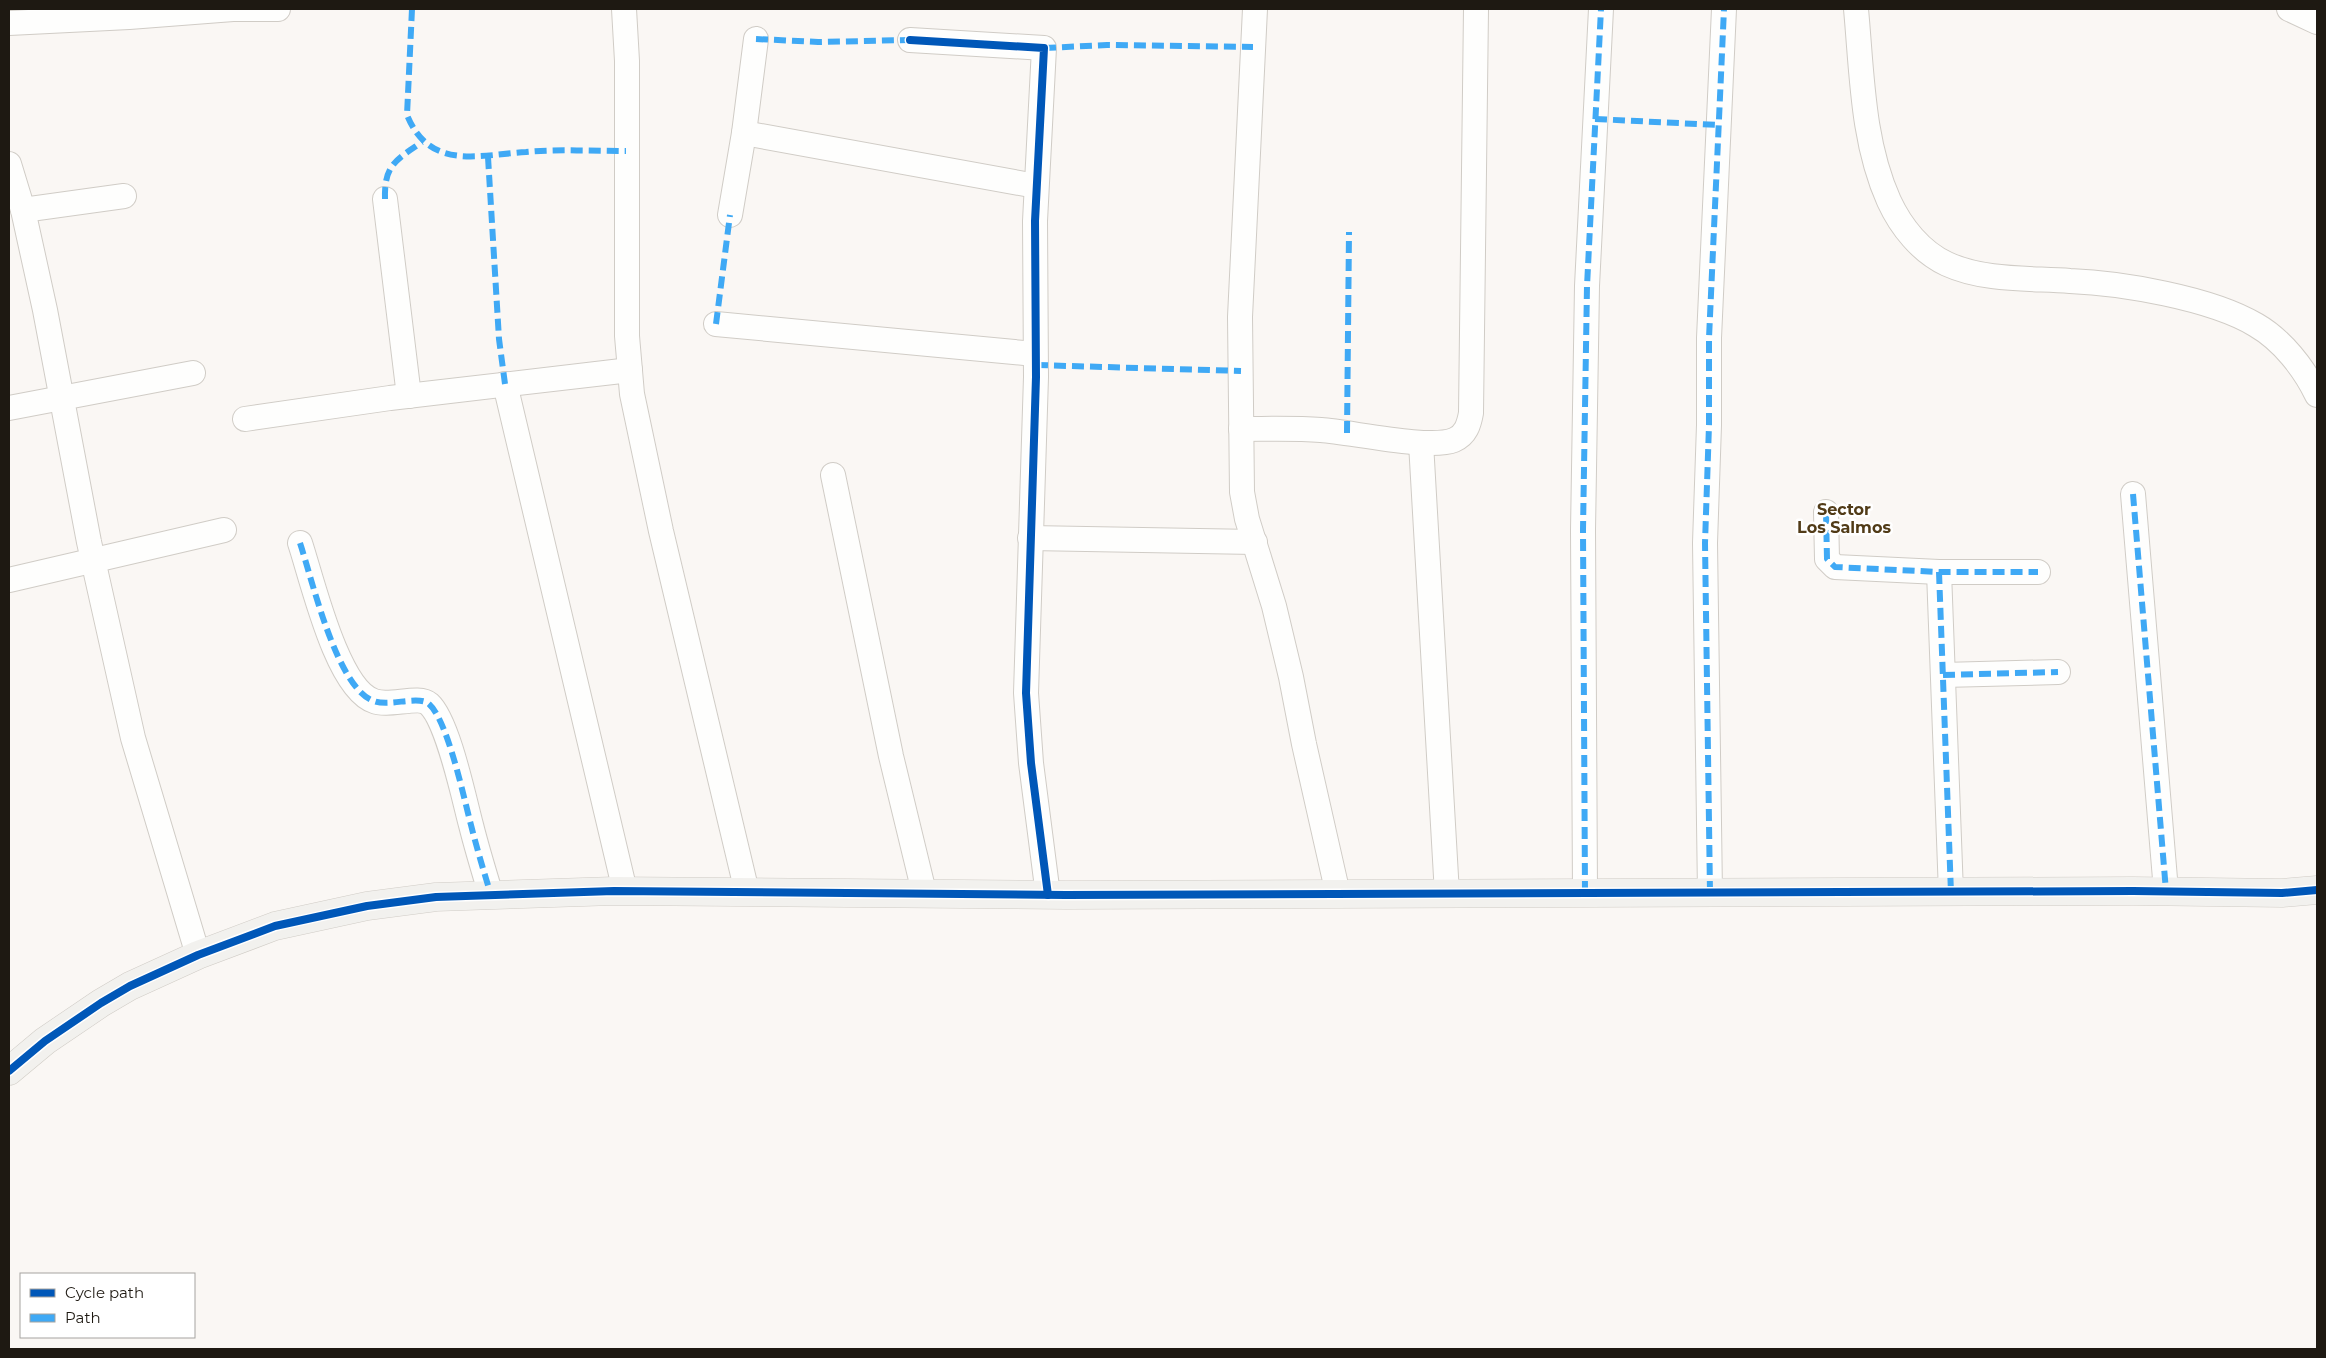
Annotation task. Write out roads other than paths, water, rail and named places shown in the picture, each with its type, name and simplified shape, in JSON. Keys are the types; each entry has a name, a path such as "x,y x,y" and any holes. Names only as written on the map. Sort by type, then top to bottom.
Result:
{"street":[{"path":"9,23 233,9 278,9"},
{"path":"624,9 627,61 627,336 630,370 636,413 661,531 747,892"},
{"path":"1255,9 1240,317 1242,492 1274,606 1291,677 1338,894"},
{"path":"1241,429 1321,430 1422,443 1452,441 1461,436 1468,428 1471,413 1476,9"},
{"path":"1585,893 1583,530 1587,296 1601,9"},
{"path":"1710,893 1705,542 1710,425 1709,338 1724,9"},
{"path":"1856,9 1865,108 1877,170 1889,203 1903,226 1916,242 1934,258 1948,265 1972,272 2004,277 2094,282 2179,298 2226,312 2256,325 2273,337 2300,367 2317,395"},
{"path":"2289,9 2317,22"},
{"path":"730,215 744,133 756,39"},
{"path":"910,40 1044,48 1036,186 1035,354 1026,693 1031,763 1048,895"},
{"path":"744,133 1036,186"},
{"path":"9,164 23,210 93,560 133,738 198,955"},
{"path":"23,210 124,196"},
{"path":"385,199 410,396"},
{"path":"716,324 1035,354"},
{"path":"245,419 504,384 630,370"},
{"path":"9,408 193,373"},
{"path":"504,384 624,891"},
{"path":"1422,443 1447,894"},
{"path":"833,475 891,756 924,892"},
{"path":"2133,494 2166,891"},
{"path":"1826,512 1827,559 1835,568 1939,572 2038,572"},
{"path":"9,580 224,530"},
{"path":"1030,538 1255,542"},
{"path":"300,543 337,655 346,675 359,692 373,701 388,704 418,700 428,703 437,714 452,753 491,895"},
{"path":"1939,572 1951,892"},
{"path":"1943,675 2058,672"},
{"path":"9,1071 45,1041 101,1003 130,986 198,955 276,926 338,912 404,901 491,895 624,891 924,892 1048,895 2166,891 2282,893 2317,890"}],"district":[{"name":"Sector Los Salmos","path":"1844,518"}]}
